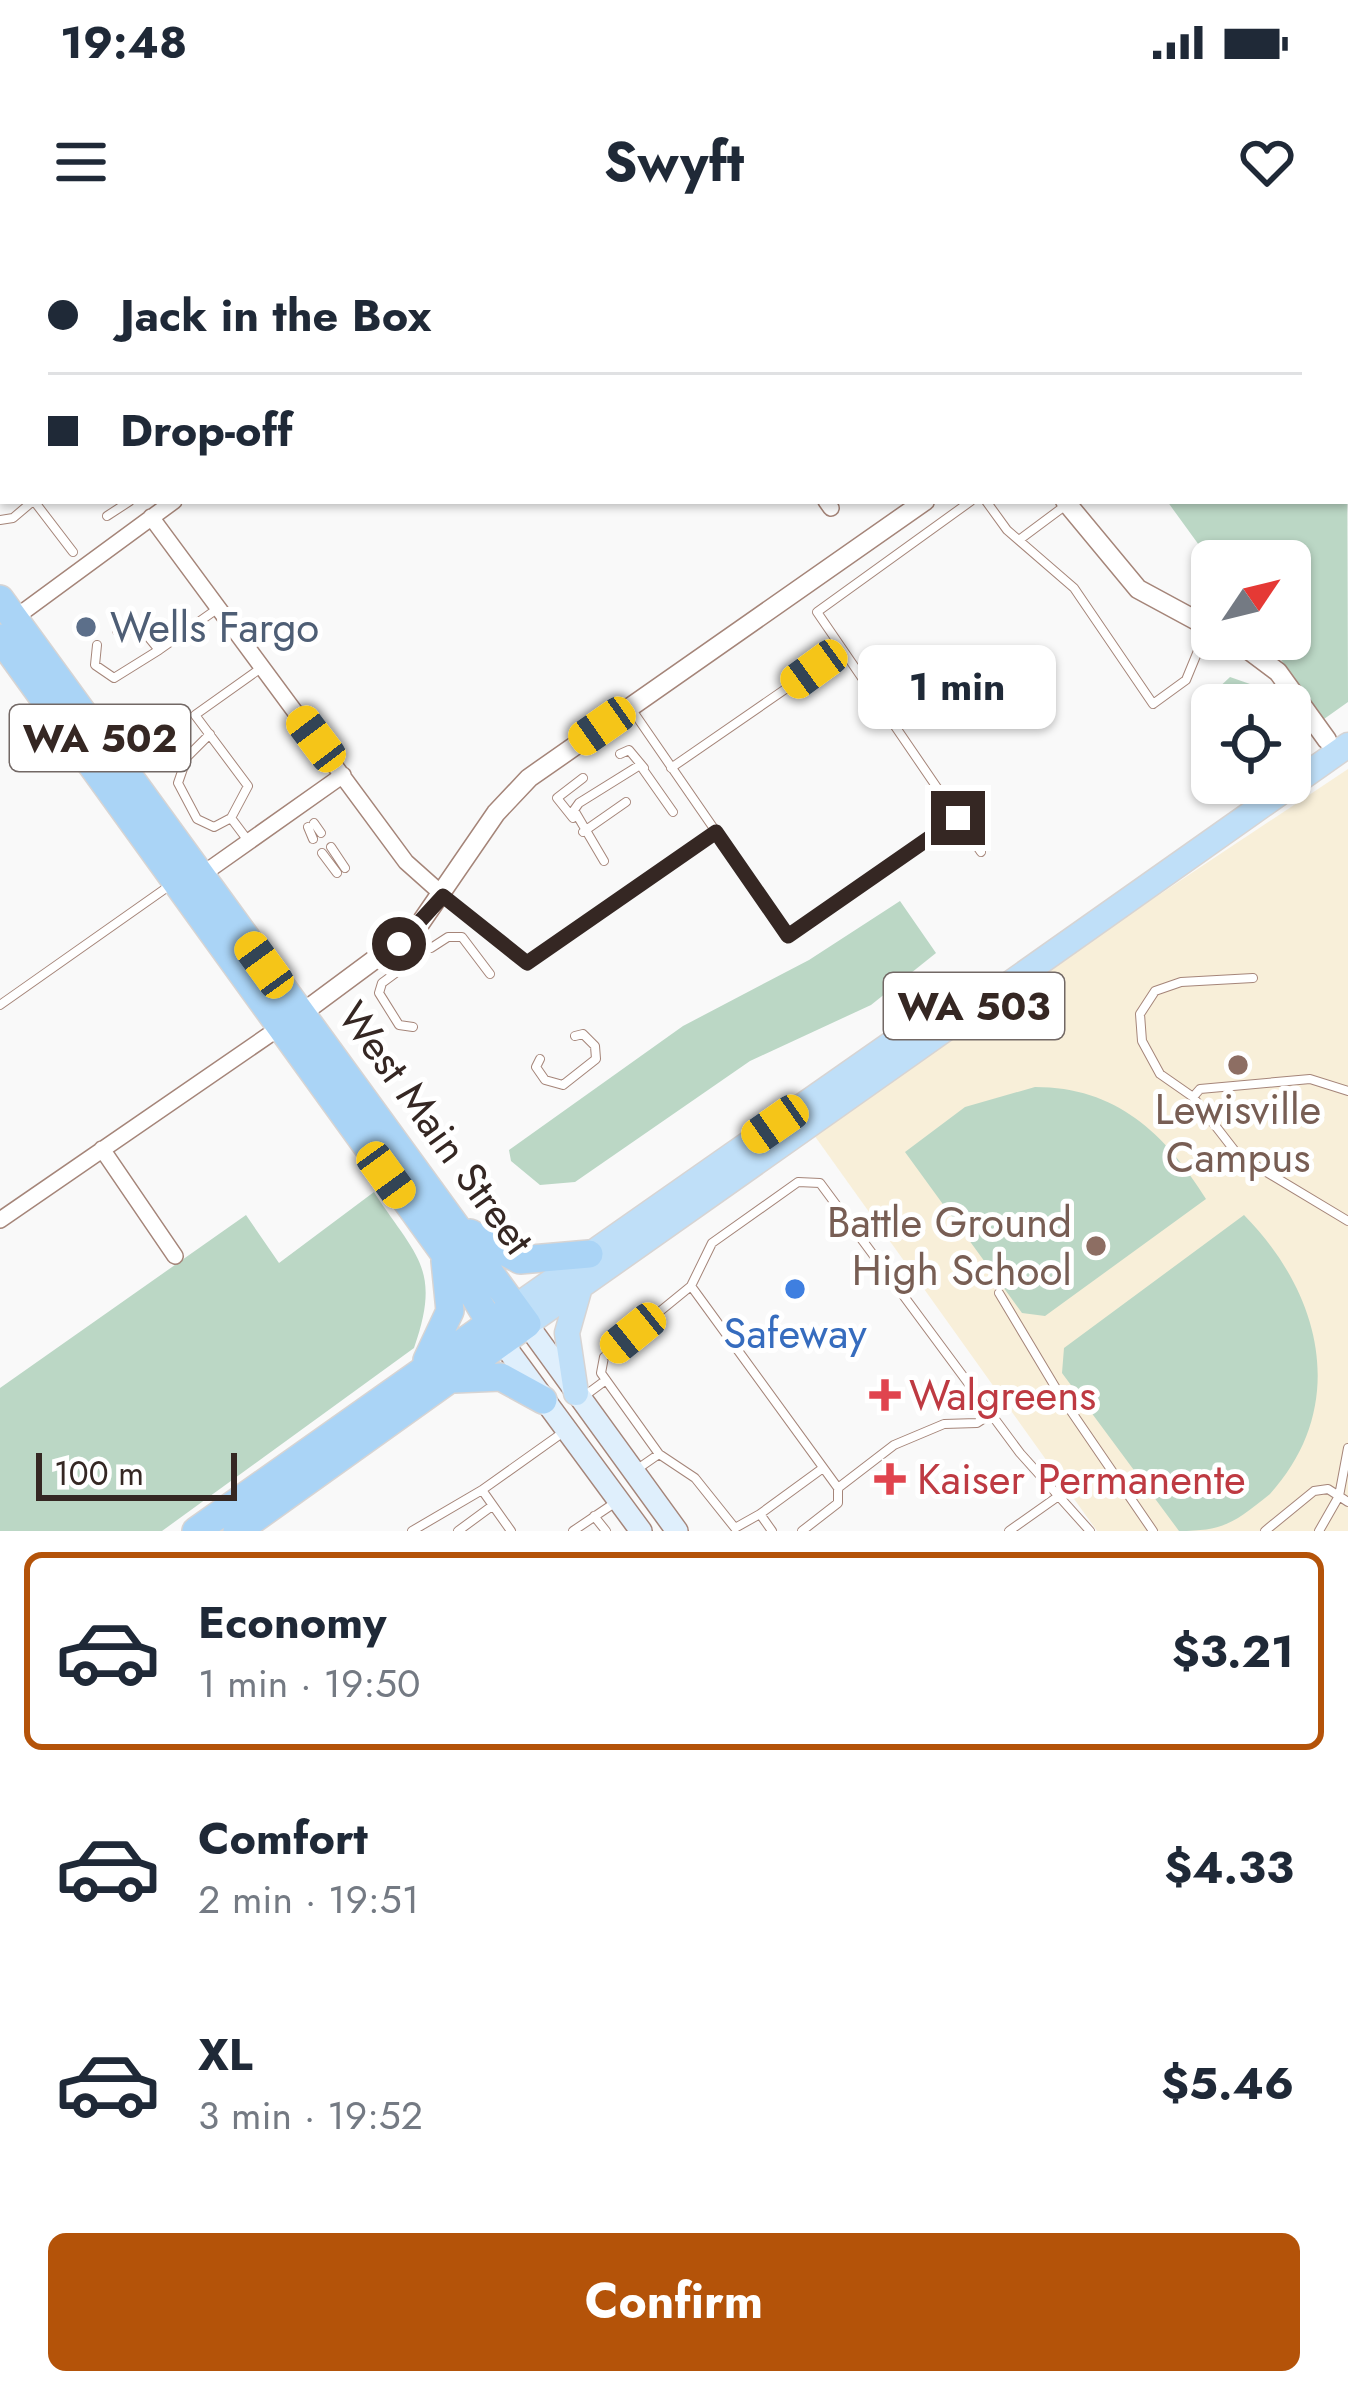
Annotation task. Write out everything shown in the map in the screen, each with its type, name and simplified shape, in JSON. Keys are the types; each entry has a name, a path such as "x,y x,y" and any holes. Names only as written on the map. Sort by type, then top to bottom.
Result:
{"highway":[{"name":"West Main Street","path":"3,621 290,1021 444,1257 508,1324"},
{"name":"West Main Street","path":"290,1021 458,1226 508,1324"},
{"path":"458,1226 520,1260 590,1254"},
{"path":"444,1257 452,1298 435,1375 501,1377 543,1400"},
{"name":"WA 503","path":"196,1531 508,1324"},
{"name":"WA 503","path":"237,1531 435,1375"}],"main road":[{"path":"1311,755 1341,737"},
{"name":"WA 503","path":"508,1324 580,1287 1341,737"},
{"name":"WA 503","path":"508,1324 590,1254 1239,804"},
{"path":"578,1396 567,1333 580,1287"},
{"name":"West Main Street","path":"508,1324 578,1396 677,1531"},
{"name":"West Main Street","path":"508,1324 543,1400 640,1531"}],"street":[{"path":"3,621 170,504"},
{"path":"0,1220 399,944 443,896 511,796 629,707 921,504"},
{"path":"1068,504 1138,589 1191,618"},
{"path":"151,517 406,862 443,896"},
{"path":"1262,660 1341,737"},
{"path":"188,879 343,776"},
{"path":"102,1149 176,1256"}],"lane":[{"path":"0,520 13,518 30,504"},
{"path":"36,504 73,552"},
{"path":"106,516 125,504"},
{"path":"967,504 817,612 981,852"},
{"path":"989,504 1019,540 1074,588 1153,704 1186,680 1195,660"},
{"path":"1019,540 1064,504"},
{"path":"97,645 95,665 114,678 219,608"},
{"path":"117,631 141,628 159,650"},
{"path":"671,768 842,650"},
{"path":"210,734 187,757 178,783 197,819 214,827 231,818 248,786 210,734 195,716 262,667"},
{"path":"629,707 788,936 958,818"},
{"path":"620,754 629,750 673,812"},
{"path":"580,828 574,810 579,803 635,766 644,768"},
{"path":"583,778 557,798 604,861"},
{"path":"641,792 654,783"},
{"path":"580,828 626,802"},
{"path":"231,818 249,842"},
{"path":"311,825 317,836"},
{"path":"443,896 527,963 716,832"},
{"path":"327,850 341,870"},
{"path":"0,1006 188,879"},
{"path":"413,1027 399,1025 379,993 382,983 448,937 462,938 490,974"},
{"path":"1252,978 1167,984 1145,1001 1138,1028 1142,1041 1160,1074 1193,1097 1238,1155 1348,1221"},
{"path":"540,1059 536,1067 555,1086 593,1064 592,1041 583,1034 575,1036"},
{"path":"1193,1097 1201,1090 1310,1079 1348,1091"},
{"path":"823,1468 735,1528 695,1478 659,1454 606,1380 604,1357 691,1286 712,1243 798,1182 820,1183 991,1414 1090,1531"},
{"path":"691,1286 838,1488 838,1503 802,1531"},
{"path":"999,1293 1060,1395 1154,1531"},
{"path":"578,1396 606,1380"},
{"path":"838,1488 894,1445 944,1424 977,1423 991,1414"},
{"path":"412,1531 482,1490 566,1430"},
{"path":"1319,1531 1343,1499 1348,1448"},
{"path":"634,1472 659,1454"},
{"path":"1265,1531 1314,1492 1328,1489 1343,1499"},
{"path":"482,1490 511,1531"},
{"path":"1009,1531 1060,1495"},
{"path":"573,1531 617,1501"},
{"path":"458,1531 492,1507"},
{"path":"760,1514 772,1531"},
{"path":"594,1516 606,1531"}],"shaded area":[{"name":"Battle Ground High School","path":"1348,769 1348,1531 1097,1531 814,1135 1058,962 1295,804 1311,804 1311,794"}],"green space":[{"path":"1169,504 1347,504 1348,702 1324,719 1311,701 1311,684 1299,684 1281,660 1311,660 1311,540 1195,540"},
{"path":"1230,677 1250,684 1223,684"},
{"path":"900,901 936,953 871,1005 750,1061 575,1182 540,1185 511,1161 509,1150 683,1026 809,960"},
{"path":"1035,1087 1090,1095 1136,1118 1173,1154 1206,1199 1045,1316 1022,1313 905,1152 965,1107"},
{"path":"374,1192 412,1249 425,1281 414,1348 162,1531 0,1531 0,1388 246,1215 279,1263"},
{"path":"1244,1215 1293,1281 1308,1316 1317,1389 1310,1426 1295,1461 1270,1494 1229,1523 1179,1531 1062,1373 1064,1348"}],"place":[{"name":"Wells Fargo","path":"86,627"},
{"name":"Lewisville Campus","path":"1238,1065"},
{"name":"Battle Ground High School","path":"1096,1246"},
{"name":"Safeway","path":"795,1289"},
{"name":"Walgreens","path":"885,1395"},
{"name":"Kaiser Permanente","path":"890,1479"}],"route":[{"path":"399,944 443,896 482,922 527,963 716,832 788,936 958,818"}]}
